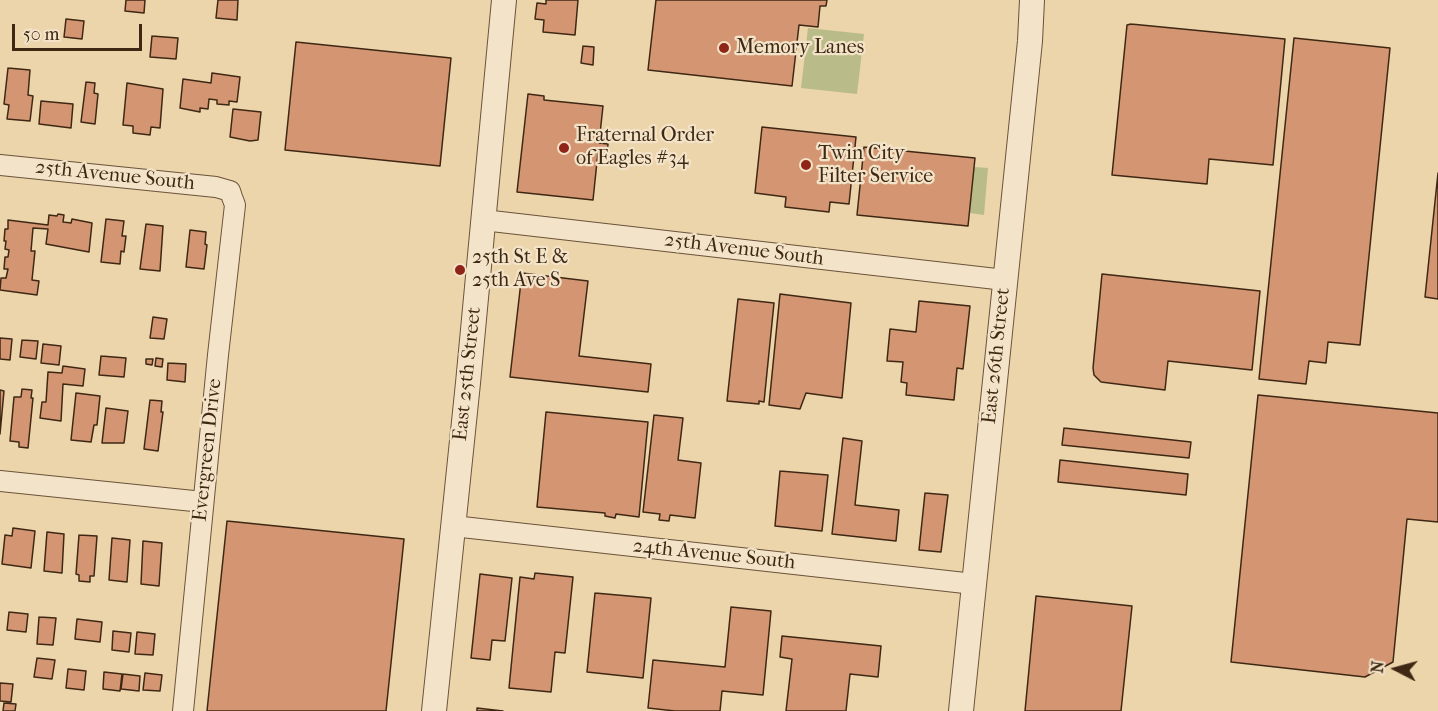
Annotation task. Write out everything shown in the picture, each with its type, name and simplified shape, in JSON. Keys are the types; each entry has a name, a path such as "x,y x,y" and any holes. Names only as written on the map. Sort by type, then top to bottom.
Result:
{"street":[{"name":"East 25th Street","path":"434,711 504,0"},
{"name":"East 26th Street","path":"961,711 1030,41 1032,0"},
{"name":"25th Avenue South","path":"0,165 216,187 230,191"},
{"name":"Evergreen Drive","path":"183,711 235,205 230,191"},
{"name":"25th Avenue South","path":"483,220 1005,280"},
{"path":"0,481 203,502"},
{"name":"24th Avenue South","path":"453,526 974,584"}],"green space":[{"path":"808,28 864,34 857,94 801,88"},
{"path":"974,167 988,168 984,215 969,213"}],"building":[{"path":"126,0 145,0 144,13 125,11"},
{"path":"218,0 238,0 237,20 216,18"},
{"path":"546,0 578,0 575,35 543,32 544,20 535,19 537,3 546,4"},
{"name":"Memory Lanes","path":"656,0 827,0 826,6 820,6 818,27 799,25 792,86 648,70"},
{"path":"66,19 84,21 82,39 64,37"},
{"path":"1127,25 1285,39 1273,165 1209,159 1207,184 1112,175"},
{"path":"152,36 178,38 176,59 150,57"},
{"path":"1294,38 1390,48 1360,345 1328,342 1326,363 1309,361 1306,384 1259,379"},
{"path":"296,42 451,58 440,166 285,150"},
{"path":"583,46 594,47 593,65 581,63"},
{"path":"8,68 30,70 28,95 33,96 30,121 7,119 9,105 4,104"},
{"path":"212,73 240,77 237,102 229,101 229,105 217,104 217,100 209,99 208,109 200,108 200,112 180,108 183,79 211,83"},
{"path":"86,82 95,83 94,93 98,94 95,124 81,122"},
{"path":"127,83 163,89 160,128 151,127 150,135 133,133 133,126 123,125"},
{"name":"Fraternal Order of Eagles #34","path":"528,94 544,96 544,100 603,106 599,143 608,144 607,153 598,152 593,200 517,192"},
{"path":"41,101 73,104 71,128 39,124"},
{"path":"233,109 261,112 258,140 250,141 230,137"},
{"name":"Twin City Filter Service","path":"762,127 856,137 849,204 830,202 829,212 785,207 786,197 755,193"},
{"path":"864,147 975,158 968,226 857,215"},
{"path":"1438,173 1438,299 1425,297"},
{"path":"58,214 64,215 63,222 71,223 72,219 92,223 89,252 46,244 48,229 33,228 31,251 35,251 32,280 39,281 37,295 0,290 1,278 6,278 8,269 4,269 5,257 8,257 9,250 5,249 6,241 4,241 8,220 48,225 49,215 57,216"},
{"path":"106,219 124,221 122,236 126,236 120,264 101,262"},
{"path":"146,224 163,226 160,271 140,269"},
{"path":"190,230 206,232 204,269 186,267"},
{"path":"522,273 588,281 579,356 651,364 648,392 510,377"},
{"path":"1102,274 1260,291 1252,370 1168,361 1165,390 1101,382 1094,375 1093,368"},
{"path":"780,294 851,303 842,398 806,393 800,409 769,405"},
{"path":"738,299 774,303 764,402 759,401 759,404 727,401"},
{"path":"919,301 970,306 963,369 957,368 954,400 906,395 907,383 901,382 903,362 887,361 890,329 916,332"},
{"path":"153,317 167,319 164,339 150,338"},
{"path":"0,338 12,339 10,360 0,359"},
{"path":"22,340 38,341 36,359 20,357"},
{"path":"43,344 61,346 59,365 41,363"},
{"path":"101,356 126,358 124,377 99,375"},
{"path":"156,358 163,359 162,367 155,366"},
{"path":"146,359 153,359 152,365 146,364"},
{"path":"168,363 186,364 185,382 167,380"},
{"path":"63,366 85,369 83,386 63,384 61,421 40,418 42,402 46,402 48,372 62,373"},
{"path":"22,389 32,390 31,398 33,398 28,448 19,447 19,442 10,441 14,397 21,397"},
{"path":"0,390 4,391 0,434"},
{"path":"76,393 100,396 97,425 94,425 91,442 71,440"},
{"path":"1258,395 1438,413 1438,522 1407,519 1393,662 1365,677 1231,662"},
{"path":"150,400 162,401 161,412 163,412 158,451 144,449"},
{"path":"106,408 128,411 124,443 102,443"},
{"path":"546,412 648,422 639,517 616,514 615,518 605,516 605,513 537,507"},
{"path":"654,415 683,418 678,460 701,463 695,518 670,515 669,521 659,520 660,514 643,512"},
{"path":"1064,428 1191,442 1189,458 1062,445"},
{"path":"843,438 862,441 855,505 899,510 896,541 832,534"},
{"path":"1060,460 1188,474 1186,495 1058,482"},
{"path":"780,471 828,475 822,531 775,526"},
{"path":"925,493 948,495 941,552 919,550"},
{"path":"227,521 404,539 386,711 207,711"},
{"path":"13,528 35,531 31,568 2,564 5,535 12,536"},
{"path":"47,532 64,534 62,573 44,571"},
{"path":"79,535 97,536 94,576 90,576 90,582 79,581 79,575 76,574"},
{"path":"112,538 130,540 127,582 109,580"},
{"path":"143,541 162,543 159,586 141,584"},
{"path":"535,573 573,577 565,653 555,652 551,692 509,688 520,577 534,579"},
{"path":"480,574 512,578 505,641 492,640 490,660 471,658"},
{"path":"595,593 651,598 643,678 587,672"},
{"path":"1036,596 1132,606 1121,711 1025,711"},
{"path":"731,607 771,611 763,695 722,691 720,711 675,711 648,708 653,660 725,667"},
{"path":"9,612 28,614 26,632 7,630"},
{"path":"39,617 56,618 53,645 37,644"},
{"path":"77,619 102,622 100,642 75,639"},
{"path":"113,631 131,633 129,652 112,650"},
{"path":"137,632 155,634 153,655 135,654"},
{"path":"782,636 881,646 878,677 850,674 846,711 786,711 792,659 780,657"},
{"path":"37,658 55,660 52,679 34,677"},
{"path":"68,669 86,671 84,690 66,688"},
{"path":"104,672 122,674 120,691 103,689"},
{"path":"145,673 162,675 160,691 143,690"},
{"path":"123,674 140,676 139,691 121,689"},
{"path":"0,683 13,684 11,702 0,701"},
{"path":"4,703 16,704 15,711 3,711"},
{"path":"477,708 503,711 477,711"}],"place":[{"name":"Memory Lanes","path":"724,48"},
{"name":"Fraternal Order of Eagles #34","path":"564,148"},
{"name":"Twin City Filter Service","path":"806,165"},
{"name":"25th St E & 25th Ave S","path":"460,270"}]}
